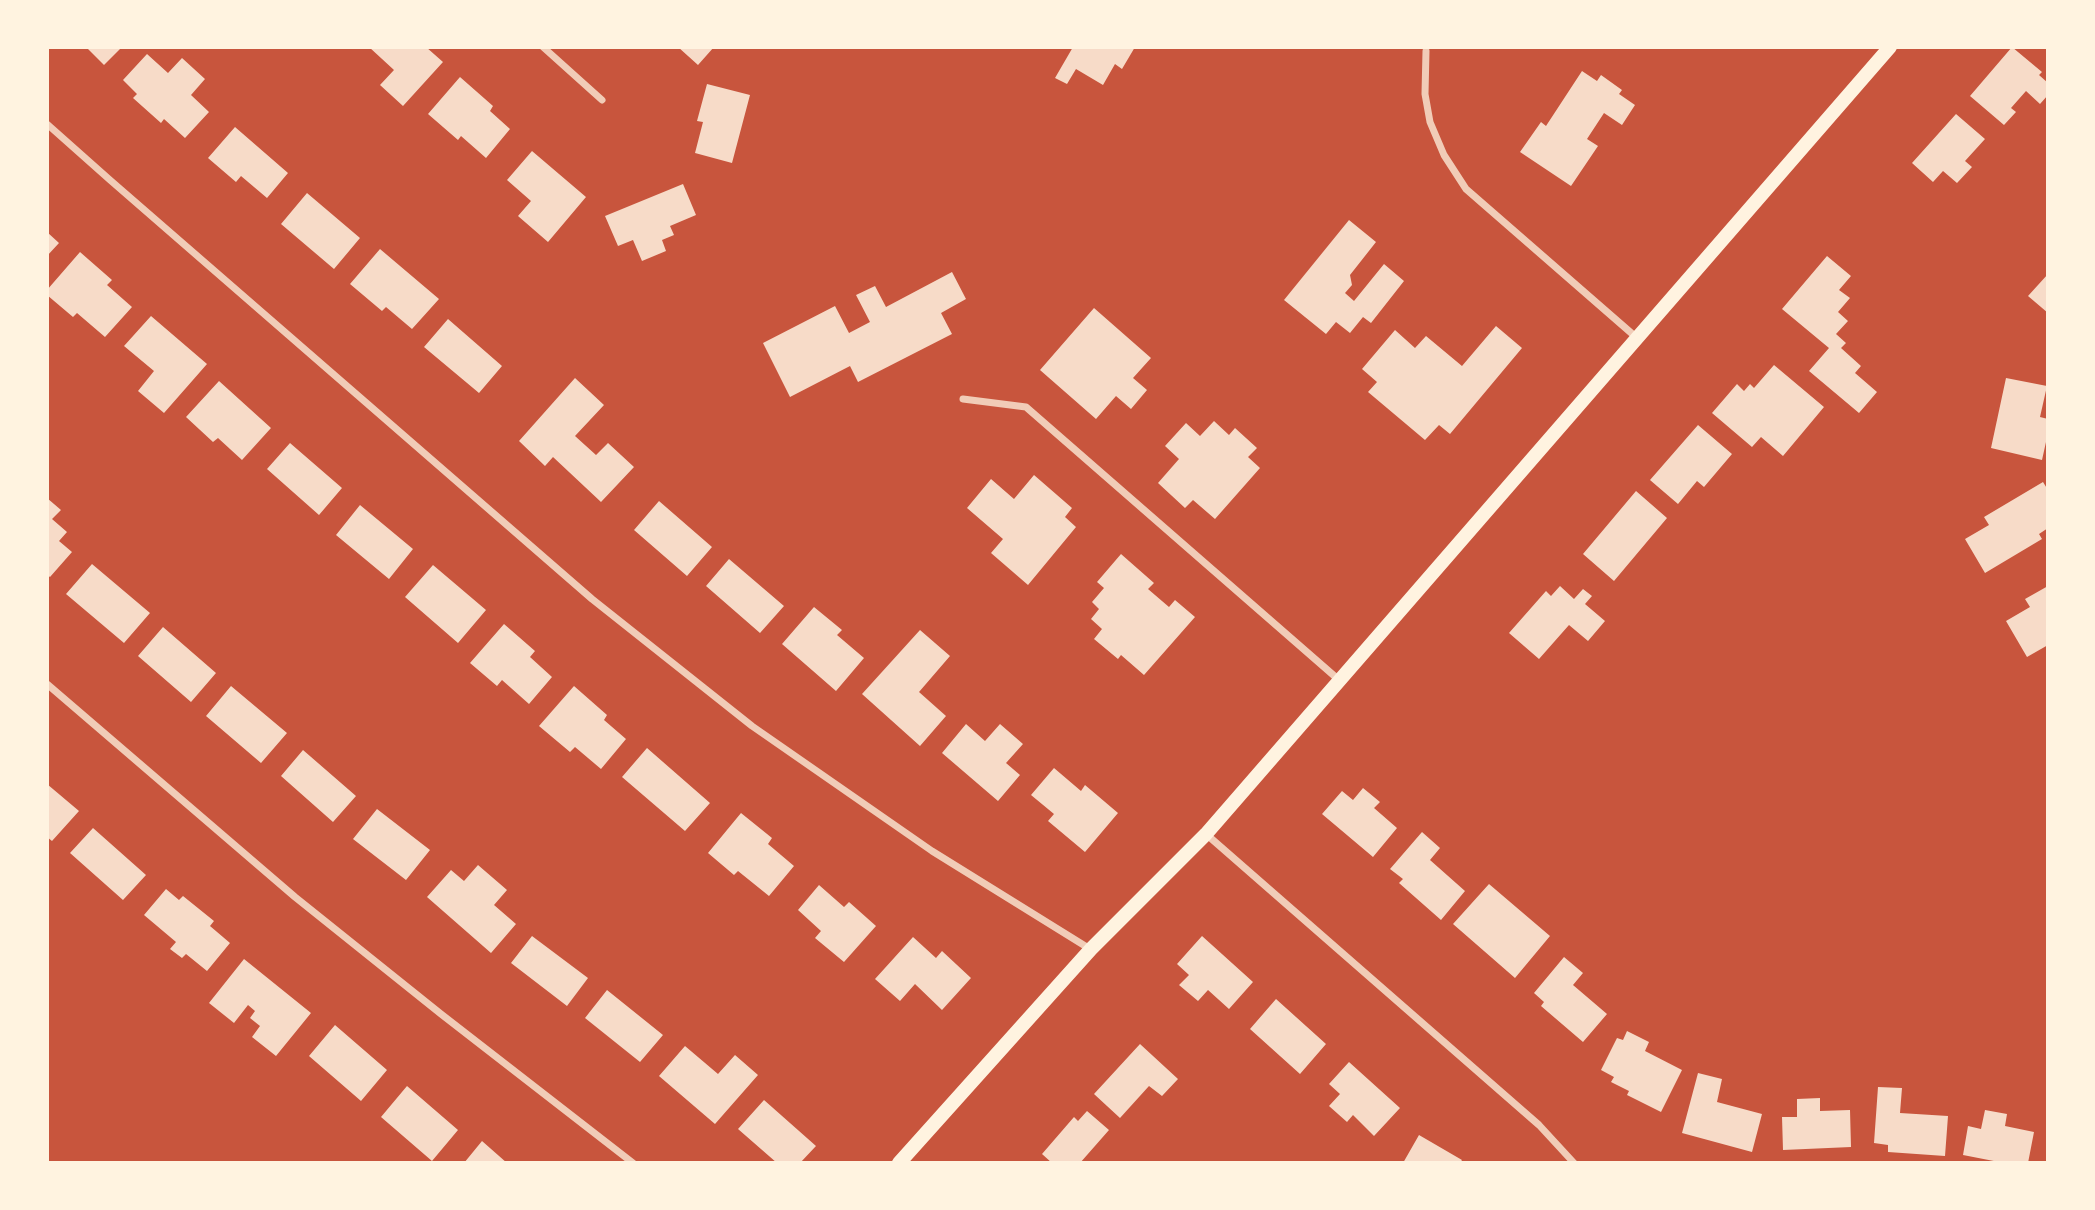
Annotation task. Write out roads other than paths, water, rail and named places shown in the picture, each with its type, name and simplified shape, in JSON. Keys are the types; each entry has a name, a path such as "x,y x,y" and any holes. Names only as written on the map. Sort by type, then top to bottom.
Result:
{"main road":[{"path":"899,1163 1091,949 1206,834 1890,47"}],"street":[{"path":"543,47 603,100"},
{"path":"1426,51 1425,94 1430,122 1444,155 1466,189 1637,339"},
{"path":"47,124 592,599 752,726 932,851 1091,949"},
{"path":"963,399 1026,407 1340,681"},
{"path":"47,684 295,897 633,1163"},
{"path":"1206,834 1539,1125 1574,1163"}]}
